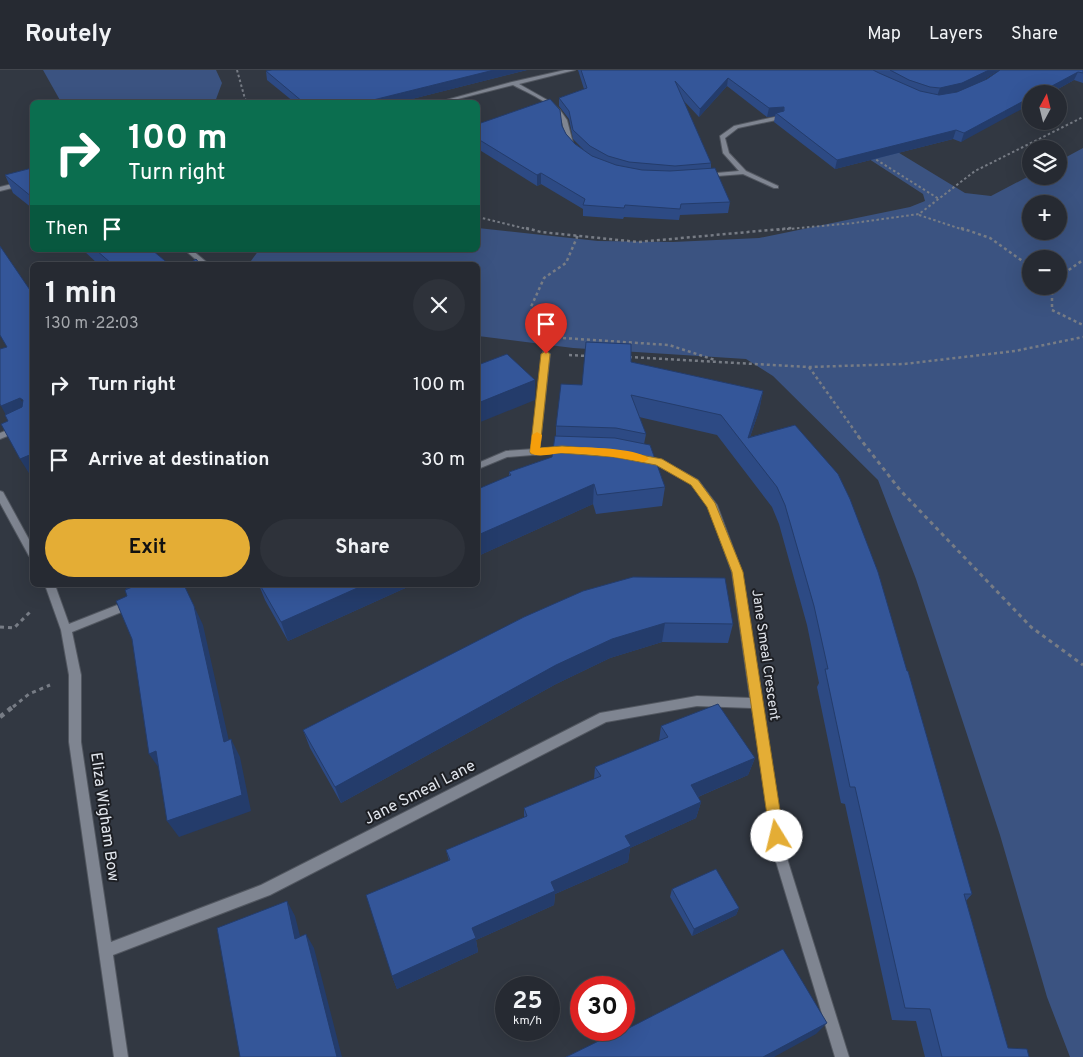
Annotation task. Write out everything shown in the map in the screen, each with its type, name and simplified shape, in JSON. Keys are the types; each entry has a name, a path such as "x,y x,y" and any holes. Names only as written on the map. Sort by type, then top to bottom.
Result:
{"street":[{"path":"452,100 514,82 572,70"},
{"path":"514,82 552,106 561,114 565,122 568,142 577,151"},
{"path":"776,187 744,172 726,153 722,137 736,127 779,118"},
{"path":"696,177 744,172"},
{"path":"0,189 30,181"},
{"path":"190,252 202,262"},
{"path":"535,452 546,354"},
{"path":"0,436 30,424"},
{"path":"480,465 506,454 562,450 579,451"},
{"name":"Jane Smeal Crescent","path":"632,456 659,462 695,482 712,506 738,572 780,855 842,1057"},
{"path":"0,494 30,549"},
{"name":"Eliza Wigham Bow","path":"51,587 66,630 75,675 75,742 121,1057"},
{"path":"66,630 145,599"},
{"name":"Jane Smeal Lane","path":"106,951 265,890 604,716 697,701 757,703"}],"path":[{"path":"237,70 246,100"},
{"path":"919,214 975,171 1083,118"},
{"path":"865,152 939,199"},
{"path":"480,217 541,232 638,242 854,223 919,214 990,238 1022,261"},
{"path":"535,337 530,307 544,278 566,263 578,236"},
{"path":"1067,271 1083,260"},
{"path":"1052,295 1052,310 1083,325"},
{"path":"623,357 809,367 913,362 1015,351 1083,337"},
{"path":"554,338 669,345 720,361"},
{"path":"546,354 594,356"},
{"path":"809,367 841,414 900,490 1030,627 1083,665"},
{"path":"0,627 14,628 51,587"},
{"path":"0,717 29,694 75,675"}],"shaded area":[{"path":"43,70 216,70 222,83 216,100 60,100"},
{"path":"778,100 840,117 965,193 991,196 1022,180 1022,185 1067,185 1067,157 1083,148 1083,1057 1070,1057 1047,997 1000,835 916,579 878,480 773,376 746,359 573,348 480,336 480,262 250,262 258,252 480,252 480,228 598,241 673,242 759,238 910,207 925,201 923,194"}],"building":[{"path":"494,70 373,100 301,100 266,71"},
{"path":"581,70 873,70 920,91 939,95 957,92 987,79 1000,70 1083,70 1083,73 1078,72 1054,85 1022,85 1022,102 964,133 956,130 837,160 776,113 784,111 784,107 769,108 728,78 700,109 675,81 711,163 675,166 629,162 608,156 590,146 573,130 569,111 559,98 587,88"},
{"path":"890,70 989,70 962,83 940,88 930,87 909,80"},
{"path":"550,99 560,110 562,126 566,134 575,144 592,156 616,165 642,170 670,171 715,168 730,202 681,204 680,209 625,205 624,208 583,205 585,199 541,173 537,175 480,140 480,123"},
{"path":"30,169 30,195 5,175"},
{"path":"0,246 30,290 30,455 20,459 1,424 8,421 5,415 22,407 23,400 20,398 1,406 0,404 0,349 7,347 0,335"},
{"path":"98,252 154,252 166,262 110,262"},
{"path":"586,342 631,344 631,362 763,391 748,438 795,425 838,474 850,499 878,572 908,671 972,894 964,894 1008,1048 1027,1049 1029,1057 942,1057 930,1009 905,1008 855,787 850,787 825,669 828,669 814,606 785,505 777,487 721,415 631,395 646,434 616,428 556,426 561,384 582,385"},
{"path":"507,354 535,380 480,402 480,364"},
{"path":"555,436 615,438 650,445 665,487 597,495 594,484 480,534 480,488 511,475 509,472 552,457"},
{"path":"633,577 725,578 733,624 665,623 612,639 556,665 335,787 303,730 524,617 583,591"},
{"path":"132,587 185,587 194,606 224,742 231,739 242,795 167,821 156,751 149,754 132,639 116,601 127,596 125,590"},
{"path":"261,587 360,587 281,622"},
{"path":"718,704 755,758 691,785 701,802 625,836 631,846 551,882 555,891 472,928 476,938 392,976 366,895 450,860 446,850 527,816 524,808 601,776 595,767 668,737 661,726"},
{"path":"716,869 739,908 694,929 672,889"},
{"path":"287,901 295,939 306,934 337,1057 240,1057 217,928"},
{"path":"783,949 827,1023 763,1057 566,1057 599,1041 635,1041 635,1025"}],"slow traffic":[{"path":"537,435 535,452 562,450 614,453 644,459"}],"route":[{"path":"546,354 535,452 562,450 614,453 659,462 695,482 712,506 738,572 777,836"}]}
